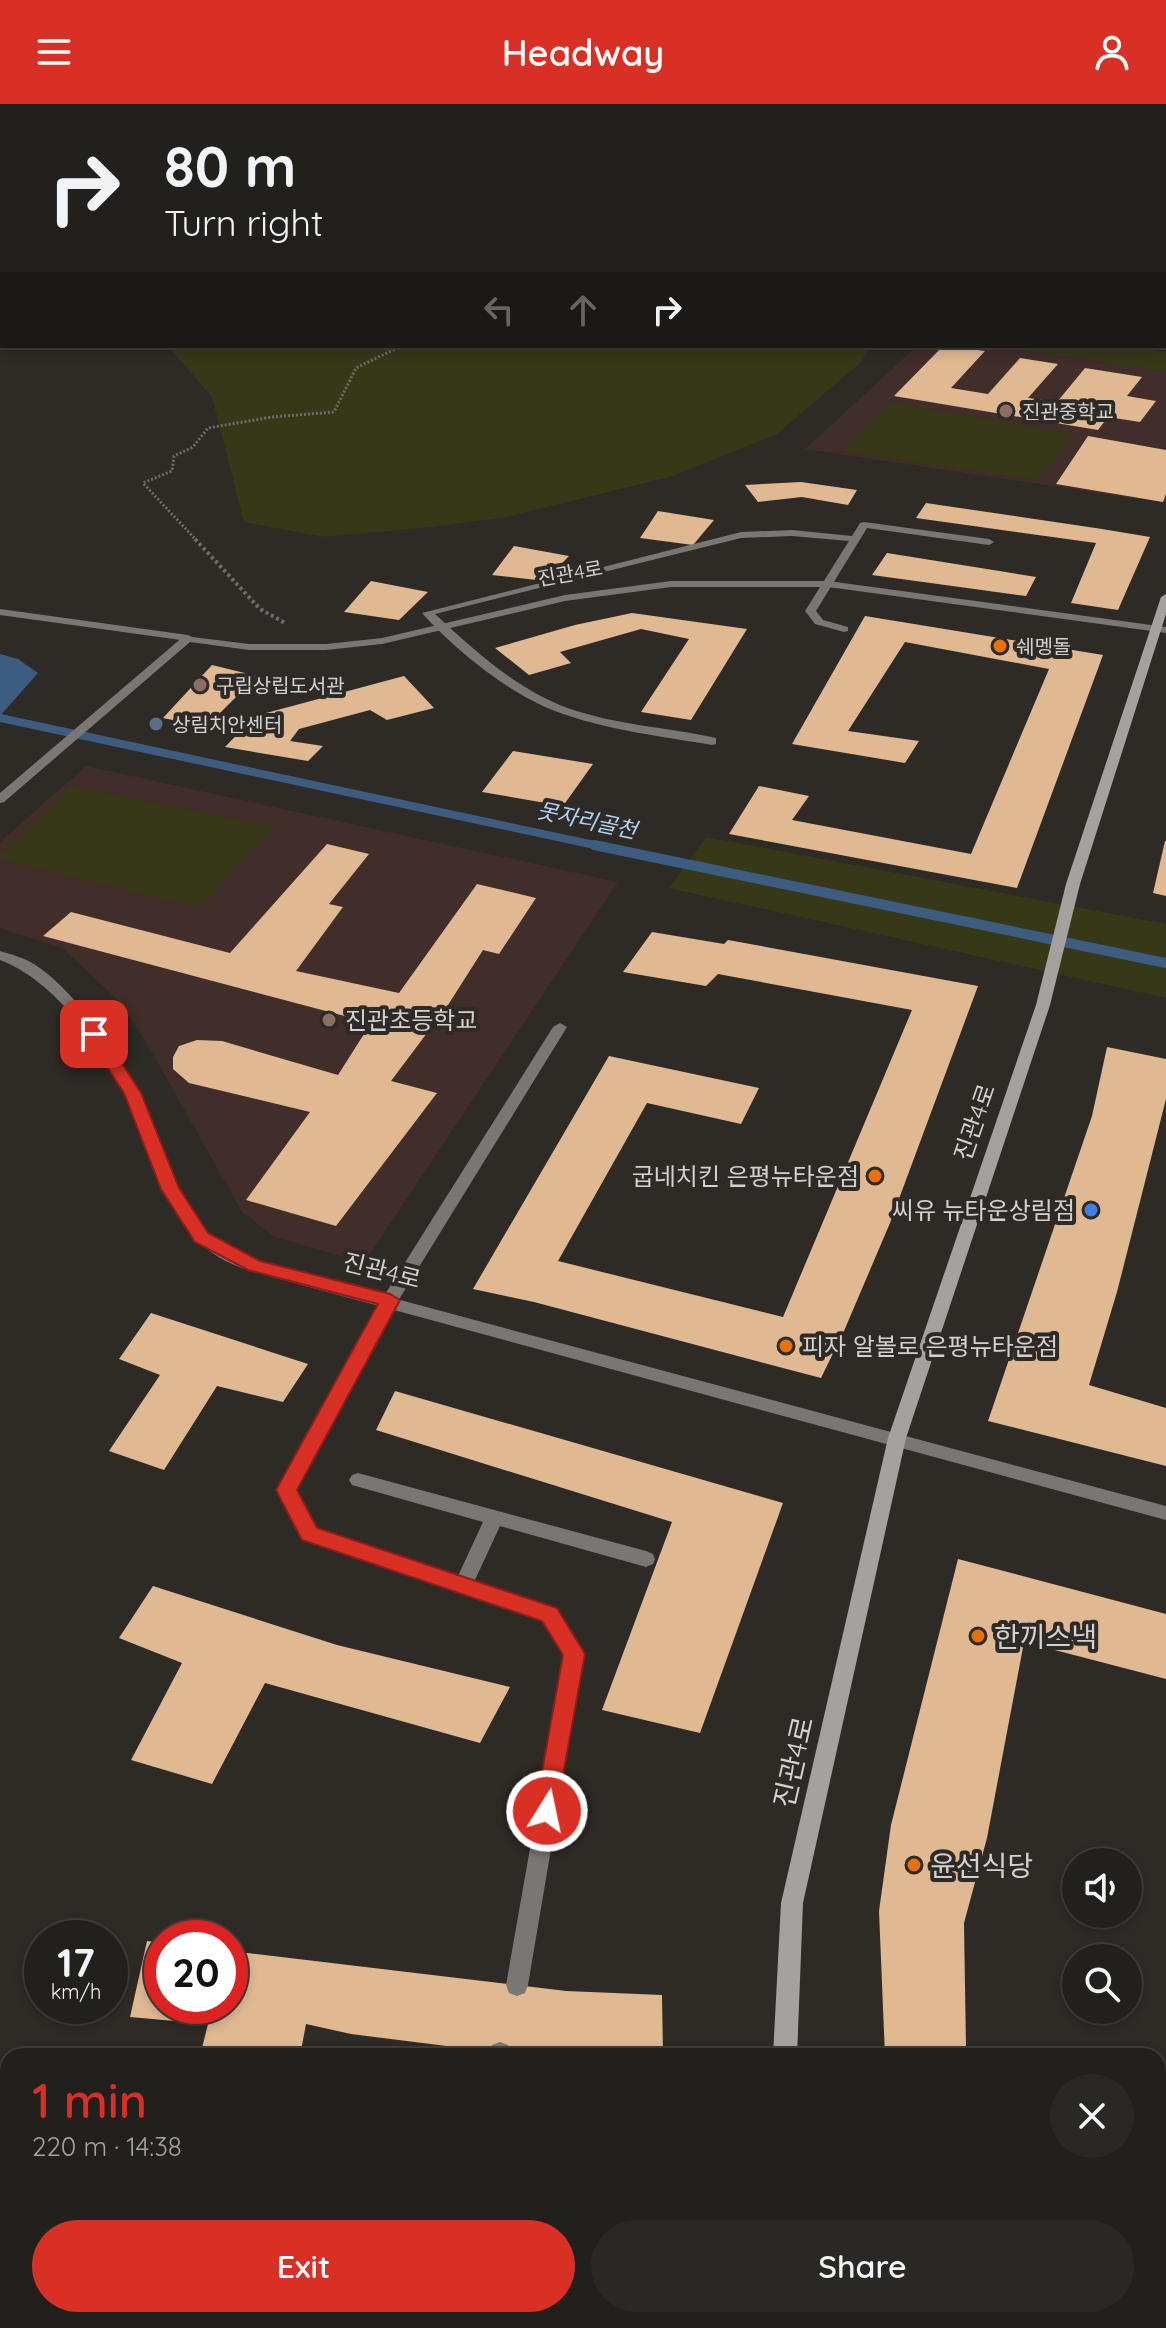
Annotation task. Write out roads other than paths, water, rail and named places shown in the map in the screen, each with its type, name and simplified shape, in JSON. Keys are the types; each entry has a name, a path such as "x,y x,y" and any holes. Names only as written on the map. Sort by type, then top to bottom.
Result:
{"street":[{"path":"844,629 819,622 810,611 864,525 989,542"},
{"path":"712,741 613,723 560,709 523,691 427,613 741,535 792,533 855,539"},
{"name":"진관4로","path":"0,612 249,647 326,647 382,641 565,598 671,584 828,584 1160,629 1073,884 1043,1005 897,1438 792,1903 785,2048"},
{"path":"1160,629 1166,597"},
{"path":"0,799 188,638"},
{"name":"진관4로","path":"0,955 32,970 94,1034 133,1093 170,1189 202,1238 254,1266 897,1438"},
{"path":"517,1985 574,1654 550,1615 309,1534 287,1490 390,1300 560,1027"},
{"path":"897,1438 1166,1513"},
{"path":"358,1480 646,1559"},
{"path":"463,1586 494,1519"}],"water":[{"path":"0,654 18,659 38,673 0,716"}],"waterway":[{"name":"못자리골천","path":"0,718 604,847"},
{"name":"못자리골천","path":"594,845 1166,963"}],"place":[{"name":"진관중학교","path":"1006,411"},
{"name":"쉐멩돌","path":"1000,646"},
{"name":"구립상립도서관","path":"200,685"},
{"name":"상림치안센터","path":"156,724"},
{"name":"진관초등학교","path":"329,1020"},
{"name":"굽네치킨 은평뉴타운점","path":"875,1176"},
{"name":"씨유 뉴타운상림점","path":"1091,1210"},
{"name":"피자 알볼로 은평뉴타운점","path":"786,1346"},
{"name":"한끼스낵","path":"978,1636"},
{"name":"윤선식당","path":"914,1865"}]}
